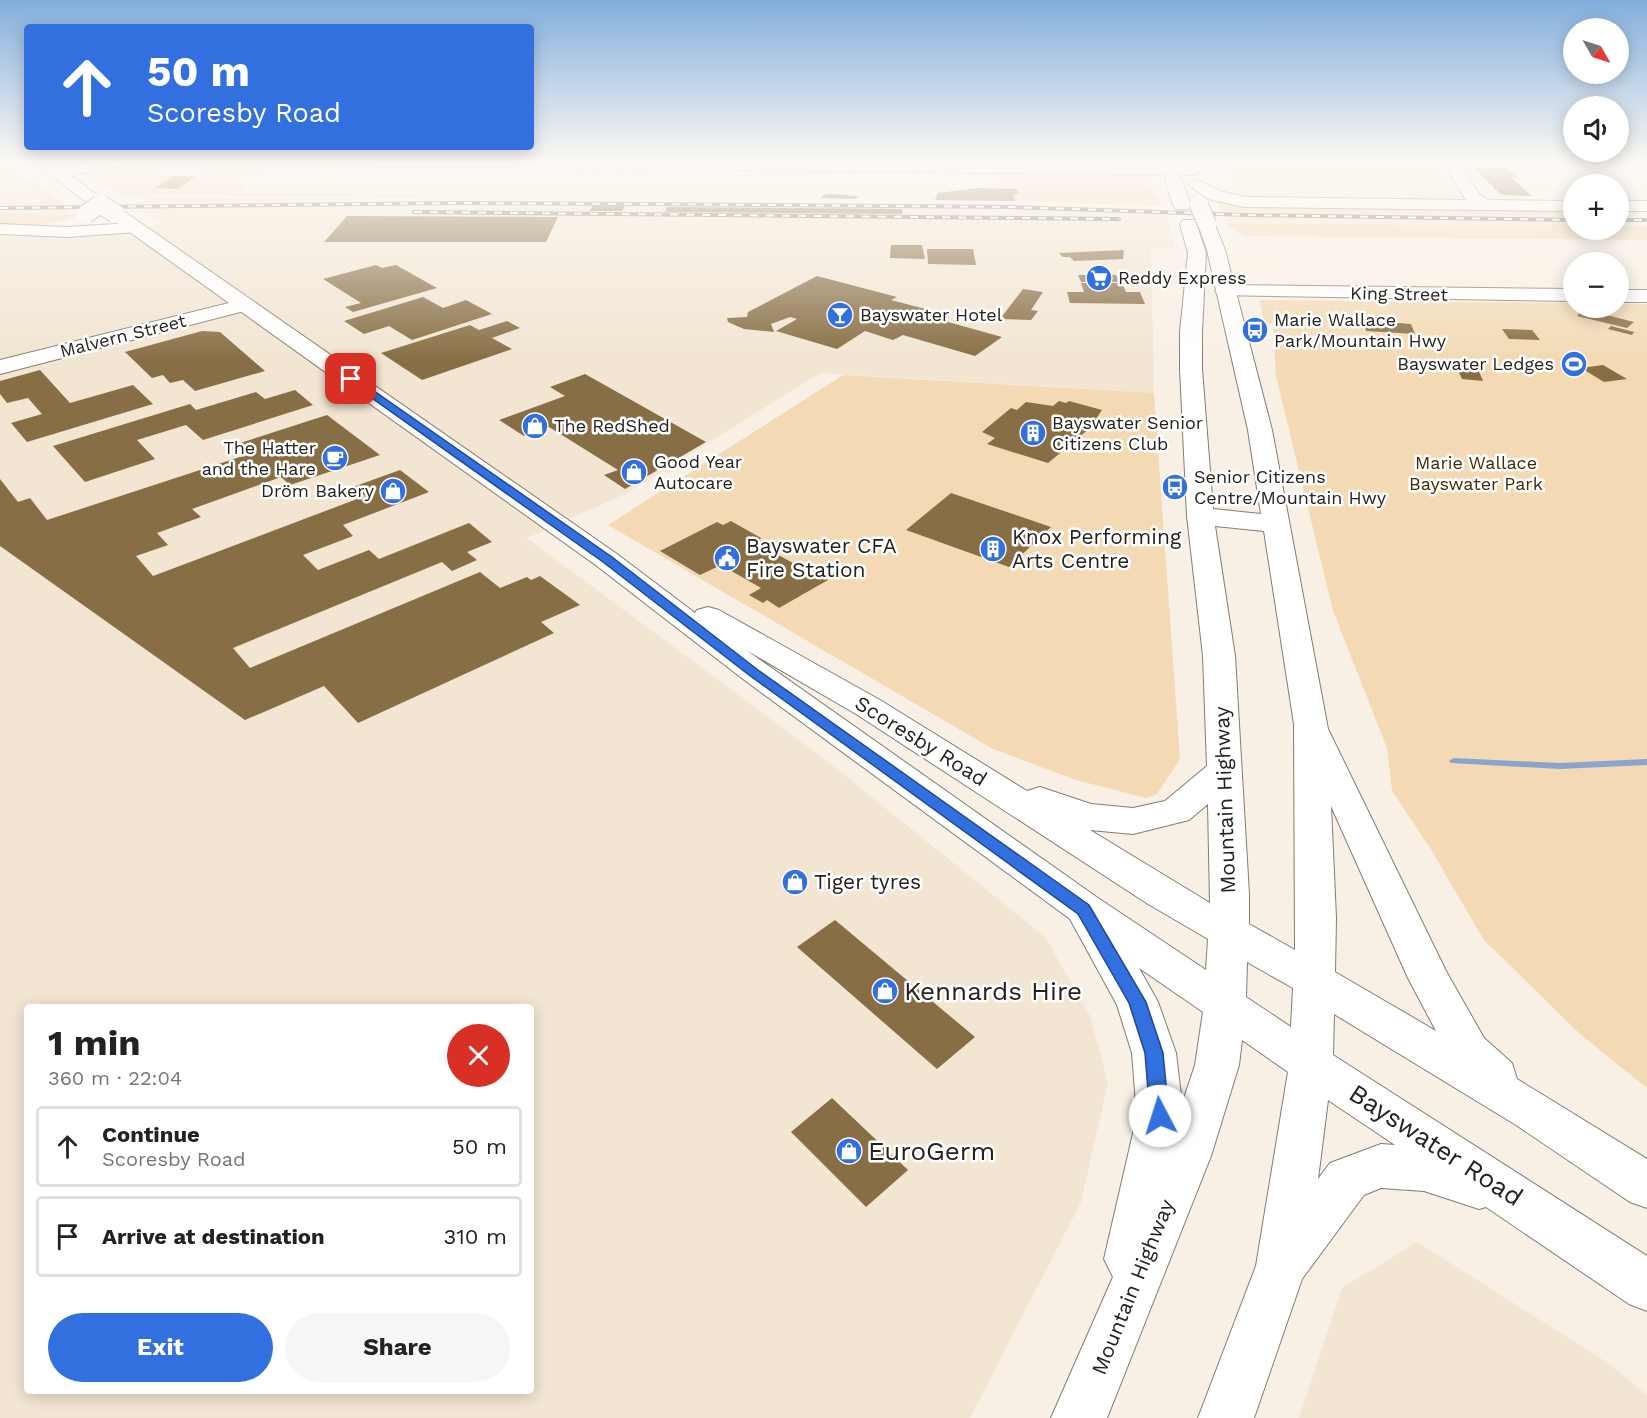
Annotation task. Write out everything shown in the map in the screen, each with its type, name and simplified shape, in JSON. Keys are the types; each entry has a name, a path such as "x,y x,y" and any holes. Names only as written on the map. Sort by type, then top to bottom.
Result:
{"main road":[{"path":"1,229 29,226"},
{"path":"1,229 68,232 98,226"},
{"name":"Scoresby Road","path":"131,226 608,560 754,672 1084,909 1225,1004"},
{"name":"Mountain Highway","path":"1079,1418 1109,1349 1190,1145 1217,1065 1225,1004 1230,894 1219,656 1200,516 1191,369 1191,332 1197,253 1196,226"},
{"name":"Mountain Highway","path":"1202,226 1216,250 1260,430 1311,724 1315,981 1311,1064 1281,1266 1226,1418"},
{"path":"1191,369 1209,291 1225,291"},
{"name":"King Street","path":"1225,291 1563,296"},
{"path":"1629,296 1647,296"},
{"name":"Malvern Street","path":"0,367 245,305"},
{"path":"1200,516 1275,524"},
{"name":"Scoresby Road","path":"608,560 868,706 1162,894 1228,932"},
{"path":"1311,724 1415,950 1469,1051 1532,1112"},
{"path":"974,774 1088,817 1133,821 1176,811 1225,770"},
{"path":"1084,909 1137,1002 1154,1053 1160,1116 1109,1349"},
{"path":"1228,932 1315,981 1532,1112 1647,1186"},
{"name":"Bayswater Road","path":"1225,1004 1311,1064 1647,1286"},
{"path":"1281,1266 1347,1179 1381,1166 1424,1169 1520,1200"}],"shaded area":[{"path":"150,226 338,226 325,242 546,242 554,226 1169,226 1176,249 1151,248 1154,393 820,373 627,493 527,538 826,760 1045,937 1090,1016 1108,1083 1081,1202 970,1418 0,1418 0,236 100,237"},
{"path":"1417,1242 1608,1363 1647,1395 1647,1418 1299,1418 1342,1288"}],"green space":[{"path":"1230,226 1563,226 1563,239 1244,236"},
{"path":"1629,226 1647,226 1647,240 1629,240"},
{"name":"Marie Wallace Bayswater Park","path":"1259,300 1563,303 1563,318 1629,318 1629,304 1647,304 1647,1088 1580,1034 1484,940 1430,848 1392,791 1387,748 1333,611 1276,376 1273,324 1265,323"},
{"path":"843,375 1154,393 1180,759 1157,794 1146,798 1076,780 993,749 608,525"}],"building":[{"path":"338,226 554,226 546,242 324,242"},
{"path":"891,245 922,245 925,259 890,258"},
{"path":"927,249 973,249 976,265 928,264"},
{"path":"1124,250 1123,259 1074,261 1059,253"},
{"path":"376,265 382,268 396,265 437,288 353,312 345,307 361,303 323,279"},
{"name":"Reddy Express","path":"1078,275 1116,275 1120,282 1081,282"},
{"name":"Bayswater Hotel","path":"817,276 897,297 891,300 937,312 930,317 1002,337 975,356 903,335 893,340 865,331 837,349 776,331 797,319 790,317 771,324 774,332 744,329 728,322 727,318 747,317 748,312"},
{"path":"1081,283 1122,283 1126,292 1140,292 1145,304 1070,303 1067,292 1084,292"},
{"path":"1023,289 1043,292 1031,310 1038,311 1031,320 1000,319"},
{"path":"423,297 443,308 466,300 492,314 412,340 389,326 364,334 344,321"},
{"path":"1585,318 1618,318 1634,322 1627,328"},
{"path":"1363,320 1411,324 1415,334 1366,331"},
{"path":"507,321 520,328 492,338 512,349 422,380 381,353 470,325 479,330"},
{"path":"1611,326 1634,332 1632,335 1608,329"},
{"path":"1502,329 1532,330 1540,340 1509,339"},
{"path":"202,331 220,332 265,371 195,391 183,380 170,383 163,375 152,378 125,352"},
{"path":"1603,365 1627,379 1604,382 1581,368"},
{"path":"1457,368 1478,369 1483,381 1462,379"},
{"path":"40,370 70,403 133,385 153,404 27,442 11,423 42,414 28,398 7,403 0,394 0,381"},
{"path":"585,374 706,442 625,489 604,475 618,470 549,427 524,436 499,420 565,396 550,387"},
{"path":"295,390 313,405 203,440 186,425 137,440 155,459 85,482 53,446 190,404 196,410 256,392 265,399"},
{"name":"Bayswater Senior Citizens Club","path":"1059,401 1066,403 1069,401 1102,410 1090,428 1048,463 987,444 995,438 982,432 1011,408 1017,410 1026,402 1053,406"},
{"path":"327,415 380,455 290,485 281,477 192,509 201,517 157,533 168,545 136,556 153,576 365,496 353,487 400,470 429,492 343,525 353,536 303,555 318,570 369,550 379,559 469,523 492,542 467,552 477,560 452,571 442,562 233,648 250,668 480,572 500,588 527,577 531,580 540,576 580,605 541,622 554,633 358,723 324,686 245,720 0,546 0,479 18,502 30,498 47,520 249,454 237,444"},
{"name":"Knox Performing Arts Centre","path":"951,493 1051,527 1009,567 906,530"},
{"name":"Bayswater CFA Fire Station","path":"731,521 761,538 759,540 764,543 760,545 828,580 779,608 767,600 763,603 749,595 761,588 721,565 700,575 660,551 717,522 723,525"},
{"path":"835,920 975,1037 937,1069 797,947"},
{"name":"EuroGerm","path":"832,1098 908,1170 866,1207 791,1132"}],"waterway":[{"path":"1454,761 1560,766 1647,762"}],"place":[{"name":"Reddy Express","path":"1099,278"},
{"name":"Bayswater Hotel","path":"840,315"},
{"name":"Marie Wallace Park/Mountain Hwy","path":"1255,330"},
{"name":"Bayswater Ledges","path":"1574,364"},
{"name":"The RedShed","path":"535,426"},
{"name":"Bayswater Senior Citizens Club","path":"1033,433"},
{"name":"The Hatter and the Hare","path":"335,458"},
{"name":"Good Year Autocare","path":"634,472"},
{"name":"Senior Citizens Centre/Mountain Hwy","path":"1175,487"},
{"name":"Dröm Bakery","path":"393,491"},
{"name":"Knox Performing Arts Centre","path":"993,549"},
{"name":"Bayswater CFA Fire Station","path":"727,558"},
{"name":"Tiger tyres","path":"795,882"},
{"name":"Kennards Hire","path":"885,991"},
{"name":"EuroGerm","path":"849,1151"}],"route":[{"path":"351,379 608,560 754,672 1084,909 1104,949 1137,1002 1154,1053 1160,1116"}]}
